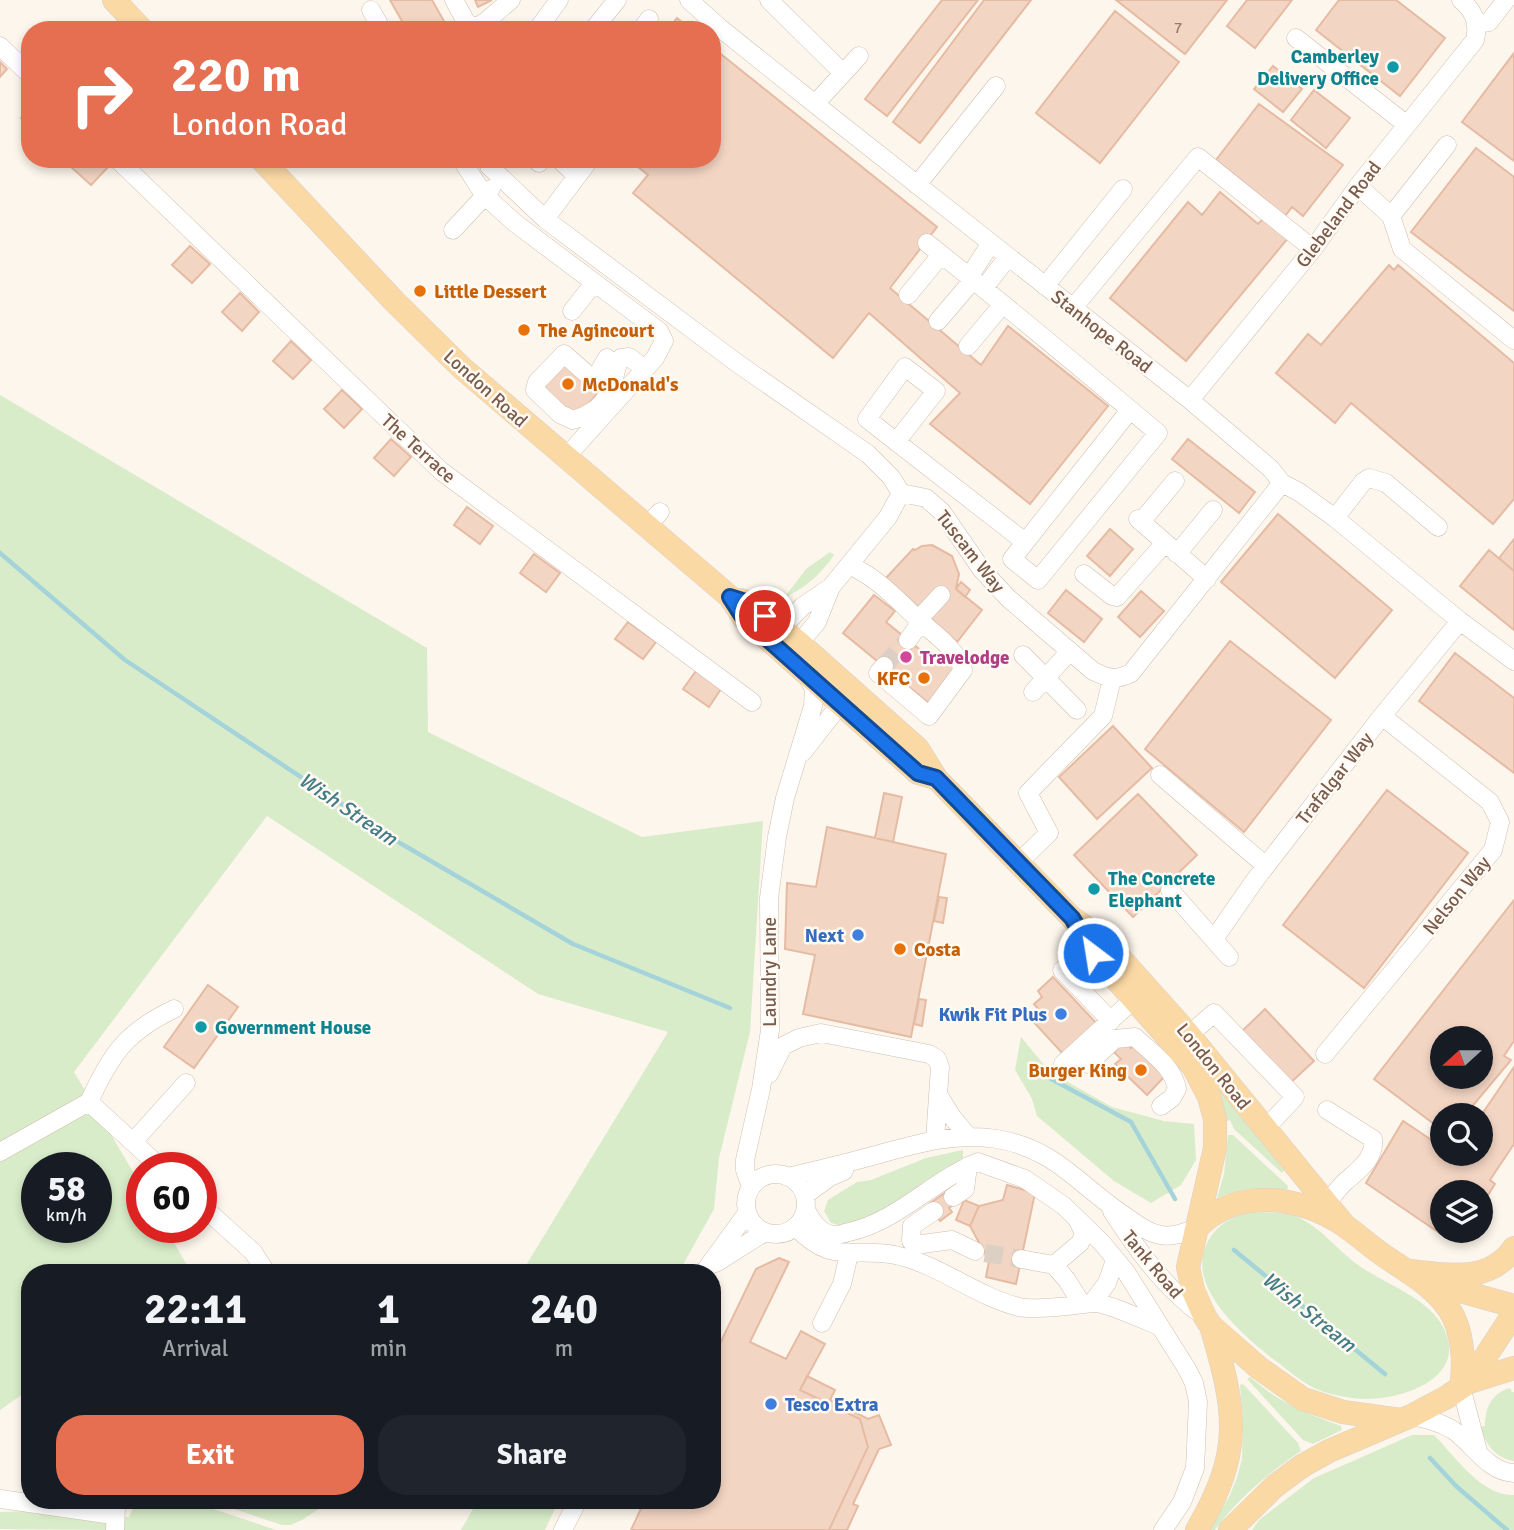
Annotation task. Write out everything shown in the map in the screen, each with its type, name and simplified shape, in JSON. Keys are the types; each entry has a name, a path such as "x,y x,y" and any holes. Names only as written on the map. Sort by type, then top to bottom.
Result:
{"main road":[{"path":"114,0 134,21"},
{"name":"London Road","path":"269,168 420,328 492,396 566,457 653,519 730,597 749,603 774,635 846,697 918,749 936,778 1072,918 1104,940 1195,1030 1272,1122 1345,1226"},
{"name":"London Road","path":"793,650 807,676 846,697"},
{"name":"London Road","path":"1072,918 1093,953 1193,1066 1205,1087 1213,1109 1215,1148 1197,1228"},
{"path":"1197,1530 1223,1480 1233,1433 1230,1395 1208,1322 1197,1302 1189,1273 1189,1254 1197,1228 1209,1218 1246,1202 1267,1200 1284,1201 1317,1210 1345,1226 1414,1276 1444,1302 1457,1327 1465,1384"},
{"path":"1414,1276 1473,1275 1496,1265 1512,1251"},
{"path":"1511,1313 1499,1285 1512,1251"},
{"path":"1414,1276 1511,1313"},
{"path":"1465,1384 1511,1313"},
{"path":"1208,1322 1274,1380 1303,1399 1343,1412 1406,1418"},
{"path":"1230,1530 1263,1496 1302,1466 1329,1451 1406,1418 1465,1384 1514,1368"}],"street":[{"path":"453,0 465,21"},
{"path":"484,21 510,0"},
{"path":"544,21 559,0"},
{"path":"600,21 617,0"},
{"name":"Stanhope Road","path":"689,0 712,21"},
{"path":"769,0 843,73"},
{"path":"1461,0 1472,11 1476,24 1489,22 1506,7"},
{"path":"371,10 377,21"},
{"name":"Glebeland Road","path":"1190,400 1314,248 1358,186 1467,52 1475,40 1476,24"},
{"name":"Stanhope Road","path":"721,29 1190,400 1271,469 1282,483 1335,518 1460,621 1514,661"},
{"path":"1296,37 1407,125"},
{"path":"0,46 21,66"},
{"path":"815,104 859,56"},
{"path":"917,185 996,86"},
{"path":"1391,216 1447,145"},
{"path":"1073,308 1198,157 1314,248"},
{"name":"The Terrace","path":"126,168 441,471 752,702"},
{"path":"467,168 484,195 515,223 659,331 664,341 661,351 566,457"},
{"path":"491,168 545,219 737,363 868,454 891,477 901,493 888,517 831,587 803,606 774,635"},
{"path":"569,168 577,176"},
{"path":"545,219 583,168"},
{"path":"453,230 484,195 502,180"},
{"path":"1358,186 1391,216 1402,248 1514,340"},
{"path":"1045,286 1123,189"},
{"path":"975,282 991,243"},
{"path":"908,295 934,249 1003,304 1158,433 1038,580 1012,559 1130,410"},
{"path":"938,321 975,282 1008,257"},
{"path":"572,311 594,284"},
{"path":"968,346 1003,304"},
{"path":"607,358 596,377 588,375 564,354 537,382 535,390 560,415 573,420 592,414 605,400 613,384 616,365 621,358 629,357 645,369"},
{"path":"896,442 1025,542"},
{"path":"1335,518 1369,478 1386,483 1438,527"},
{"path":"1175,481 1140,521 1207,579"},
{"path":"1019,862 1049,833 1028,793 1103,716 1112,679 1131,673 1282,483"},
{"name":"Tuscam Way","path":"901,493 926,498 942,512 982,570 1008,598 1093,671 1112,679"},
{"path":"1084,574 1117,597 1213,510"},
{"path":"849,565 877,581 953,651 962,670 929,716 878,673 884,666"},
{"path":"793,650 817,622 831,587"},
{"path":"908,640 941,595"},
{"name":"Trafalgar Way","path":"1213,939 1382,716 1460,621"},
{"path":"1039,685 1070,651"},
{"path":"1023,655 1039,685 1077,710"},
{"name":"Laundry Lane","path":"751,1188 745,1160 761,1089 770,1030 769,898 785,797 813,706 814,689 807,676"},
{"name":"Laundry Lane","path":"798,757 846,697"},
{"name":"Nelson Way","path":"1325,1054 1493,850 1500,822 1490,802 1382,716"},
{"path":"1160,775 1266,866"},
{"path":"1170,890 1229,957"},
{"path":"1062,970 1111,1021"},
{"path":"1135,998 1070,1058 1088,1064 1115,1039 1135,1037 1157,1057 1176,1082 1177,1089 1172,1098 1161,1107"},
{"path":"0,1152 89,1102 102,1073 132,1034 149,1021 174,1009"},
{"path":"1195,1030 1214,1013 1295,1097 1272,1122"},
{"path":"761,1089 783,1046 821,1032 929,1054 937,1059 940,1067 935,1140"},
{"path":"133,1142 186,1083"},
{"path":"939,1096 968,1136"},
{"path":"89,1102 144,1152"},
{"path":"1327,1110 1373,1139 1374,1150 1357,1174 1346,1181 1327,1203"},
{"name":"Tank Road","path":"788,1177 935,1140 968,1136 997,1139 1029,1147 1069,1170 1108,1205 1158,1235 1169,1236 1197,1228"},
{"name":"Tank Road","path":"805,1203 830,1177 886,1152"},
{"path":"709,1264 747,1213 751,1188 758,1180 768,1175 788,1177 795,1181 816,1226 834,1236 863,1229 893,1214 957,1170 978,1162 1026,1179 1077,1219 1126,1272 1175,1347 1194,1383 1198,1415 1195,1468 1182,1502 1163,1530"},
{"path":"953,1197 965,1189 968,1166"},
{"path":"747,1213 757,1227 765,1232 781,1234 796,1227 805,1203"},
{"name":"Tank Road","path":"1108,1205 1133,1244 1164,1282 1208,1322"},
{"path":"796,1227 824,1249 849,1254 980,1252 952,1240 915,1245 911,1241 912,1226 934,1211"},
{"path":"217,1219 253,1252 261,1264"},
{"path":"1054,1265 1080,1243 1084,1233 1077,1219"},
{"path":"714,1264 765,1232"},
{"path":"822,1323 842,1284 849,1254"},
{"path":"897,1255 965,1284 990,1298 1022,1308 1100,1304 1159,1326"},
{"path":"1021,1259 1054,1265 1087,1304"},
{"path":"1087,1304 1107,1283 1115,1260"},
{"path":"1465,1384 1478,1451"},
{"path":"1406,1418 1444,1425 1478,1451 1494,1468 1514,1473"},
{"path":"0,1499 21,1502"},
{"path":"71,1509 106,1514 113,1509"},
{"path":"115,1530 116,1509"},
{"path":"563,1530 574,1509"}],"green space":[{"path":"0,395 427,648 428,732 642,837 763,821 750,1032 719,1158 714,1209 683,1264 527,1264 668,1032 538,994 267,816 74,1072 126,1160 126,1243 174,1243 186,1264 21,1264 21,1395 0,1410"},
{"path":"830,552 834,555 818,574 799,590 784,598 806,569"},
{"path":"1021,1037 1050,1072 1112,1107 1164,1121 1194,1124 1196,1160 1181,1185 1151,1203 1114,1181 1037,1116 1032,1099 1015,1070"},
{"path":"1214,1083 1284,1171 1282,1173 1234,1129 1230,1120 1227,1121"},
{"path":"1228,1135 1233,1135 1288,1186 1287,1192 1251,1189 1217,1198 1224,1174"},
{"path":"963,1150 963,1159 890,1206 861,1221 847,1226 831,1223 824,1211 828,1200 857,1182 871,1180 926,1158"},
{"path":"1253,1212 1285,1213 1303,1220 1365,1270 1426,1307 1443,1327 1449,1346 1447,1362 1437,1375 1423,1385 1387,1397 1369,1399 1338,1396 1305,1383 1247,1337 1210,1293 1202,1260 1207,1243 1221,1225 1232,1218"},
{"path":"1250,1377 1282,1401 1341,1426 1342,1430 1313,1444 1303,1440 1247,1379"},
{"path":"1243,1384 1298,1443 1301,1451 1255,1487 1215,1530 1209,1530 1229,1497 1242,1459 1243,1417 1240,1385"},
{"path":"1510,1388 1514,1392 1514,1461 1502,1457 1492,1449 1480,1427 1485,1426 1486,1413 1494,1397"},
{"path":"1412,1435 1434,1435 1480,1482 1502,1494 1514,1495 1514,1530 1252,1530 1259,1520 1314,1478"},
{"path":"132,1509 214,1509 276,1530 122,1530 123,1517 129,1517"},
{"path":"234,1509 319,1509 291,1525 282,1525"},
{"path":"473,1509 555,1509 545,1530 461,1530"},
{"path":"29,1510 105,1519 111,1530 0,1529 0,1512 28,1511 41,1517"}],"building":[{"path":"390,0 432,0 444,21 402,21"},
{"path":"475,0 492,0 478,7"},
{"path":"942,0 978,0 887,116 865,99"},
{"path":"984,0 1031,0 920,143 893,122"},
{"path":"1116,0 1227,0 1185,54"},
{"path":"1247,0 1292,0 1255,48 1227,26"},
{"name":"Camberley Delivery Office","path":"1339,0 1396,0 1445,38 1400,96 1316,30"},
{"path":"1115,11 1179,62 1100,163 1036,113"},
{"path":"1514,53 1514,161 1462,122"},
{"path":"721,54 937,227 890,288 981,365 1008,326 1108,406 1030,504 930,424 960,393 869,313 833,358 633,193 648,175 639,168 721,168"},
{"path":"0,62 7,69 0,77"},
{"path":"1273,66 1302,89 1283,112 1254,89"},
{"path":"1314,90 1350,118 1326,148 1291,120"},
{"path":"1259,104 1343,165 1303,216 1292,207 1285,216 1216,160"},
{"path":"1476,148 1514,177 1514,311 1411,232"},
{"path":"72,168 107,168 91,185"},
{"path":"1220,192 1258,224 1265,217 1289,237 1186,361 1110,298 1188,202 1202,215"},
{"path":"190,246 210,264 192,283 172,265"},
{"path":"1389,265 1394,270 1398,265 1514,363 1514,499 1493,524 1351,403 1335,423 1276,373 1308,334 1321,345"},
{"path":"240,293 259,312 242,331 222,312"},
{"path":"291,341 311,360 293,379 273,361"},
{"path":"564,362 598,393 576,418 542,387"},
{"path":"342,390 362,409 344,428 324,409"},
{"path":"391,439 411,457 394,476 374,458"},
{"path":"1188,439 1255,492 1239,513 1172,459"},
{"path":"467,507 493,526 480,544 454,525"},
{"path":"1278,514 1392,610 1335,678 1221,582"},
{"path":"1110,529 1133,549 1110,576 1087,556"},
{"path":"1514,539 1514,571 1499,558"},
{"path":"932,545 952,556 959,574 956,589 982,610 957,642 886,578 913,549"},
{"path":"1489,550 1514,571 1514,630 1460,586"},
{"path":"534,554 560,573 546,592 520,573"},
{"path":"961,582 970,590 965,597 956,589"},
{"path":"1066,590 1102,619 1084,642 1048,613"},
{"path":"1141,591 1164,611 1140,637 1118,617"},
{"path":"874,595 895,611 886,622 940,666 946,659 959,670 931,705 843,633"},
{"path":"628,622 656,642 643,659 615,639"},
{"path":"1230,641 1331,720 1244,832 1145,749"},
{"path":"1455,653 1514,698 1514,773 1419,701"},
{"path":"696,671 721,689 709,707 683,689"},
{"path":"1113,726 1152,768 1097,819 1059,777"},
{"path":"1387,790 1468,853 1364,988 1283,925"},
{"path":"884,793 902,797 893,842 875,838"},
{"path":"1138,794 1197,855 1133,917 1074,855"},
{"name":"Next","path":"827,827 946,854 911,1037 803,1014 815,955 785,949 787,883 816,887"},
{"path":"939,897 947,898 943,923 934,921"},
{"path":"1514,900 1514,1041 1504,1056 1511,1060 1493,1082 1493,1026 1430,1026 1430,1089 1487,1089 1475,1103 1430,1103 1430,1121 1374,1079"},
{"name":"Kwik Fit Plus","path":"1053,977 1099,1026 1063,1054 1030,1018 1039,1010 1034,1004 1042,997 1038,991"},
{"name":"Government House","path":"208,985 238,1007 194,1068 164,1047"},
{"path":"919,999 926,1000 922,1026 914,1024"},
{"path":"1265,1009 1314,1061 1287,1086 1239,1034"},
{"name":"Burger King","path":"1124,1041 1131,1048 1135,1044 1166,1075 1147,1095 1115,1064 1121,1059 1114,1052"},
{"path":"1514,1067 1514,1144 1490,1180 1430,1180 1430,1227 1366,1183 1403,1121 1430,1139 1430,1166 1493,1166 1493,1103 1490,1103"},
{"path":"1007,1185 1035,1193 1016,1284 986,1277 989,1261 970,1226 979,1206 1003,1200"},
{"path":"949,1190 957,1202 949,1208 952,1212 940,1221 929,1204"},
{"path":"964,1200 979,1206 970,1226 956,1220"},
{"name":"Tesco Extra","path":"779,1258 789,1262 750,1342 786,1359 801,1331 825,1344 800,1390 860,1419 868,1447 829,1530 631,1530 641,1509 721,1509 721,1341 756,1269"},
{"path":"807,1376 835,1390 830,1400 868,1419 879,1415 891,1445 879,1449 853,1504 858,1506 847,1530 829,1530 868,1447 860,1419 800,1390"}],"waterway":[{"name":"Wish Stream","path":"0,553 125,660 400,843 573,944 730,1008"},
{"name":"Wish Stream","path":"1029,1067 1131,1122 1175,1199"},
{"name":"Wish Stream","path":"1234,1250 1385,1374"},
{"name":"Wish Stream","path":"1430,1458 1456,1486 1507,1530"}],"tunnel":[{"path":"884,666 908,640"},
{"path":"985,1253 1021,1259"}],"place":[{"name":"Camberley Delivery Office","path":"1393,67"},
{"name":"Little Dessert","path":"420,291"},
{"name":"The Agincourt","path":"524,330"},
{"name":"McDonald's","path":"568,384"},
{"name":"Travelodge","path":"906,657"},
{"name":"KFC","path":"924,678"},
{"name":"The Concrete Elephant","path":"1094,889"},
{"name":"Next","path":"858,935"},
{"name":"Costa","path":"900,949"},
{"name":"Kwik Fit Plus","path":"1061,1014"},
{"name":"Government House","path":"201,1027"},
{"name":"Burger King","path":"1141,1070"},
{"name":"Tesco Extra","path":"771,1404"}],"route":[{"path":"765,616 749,603 730,597 743,617 768,641 881,741 918,773 936,778 1072,918 1093,953"}]}
